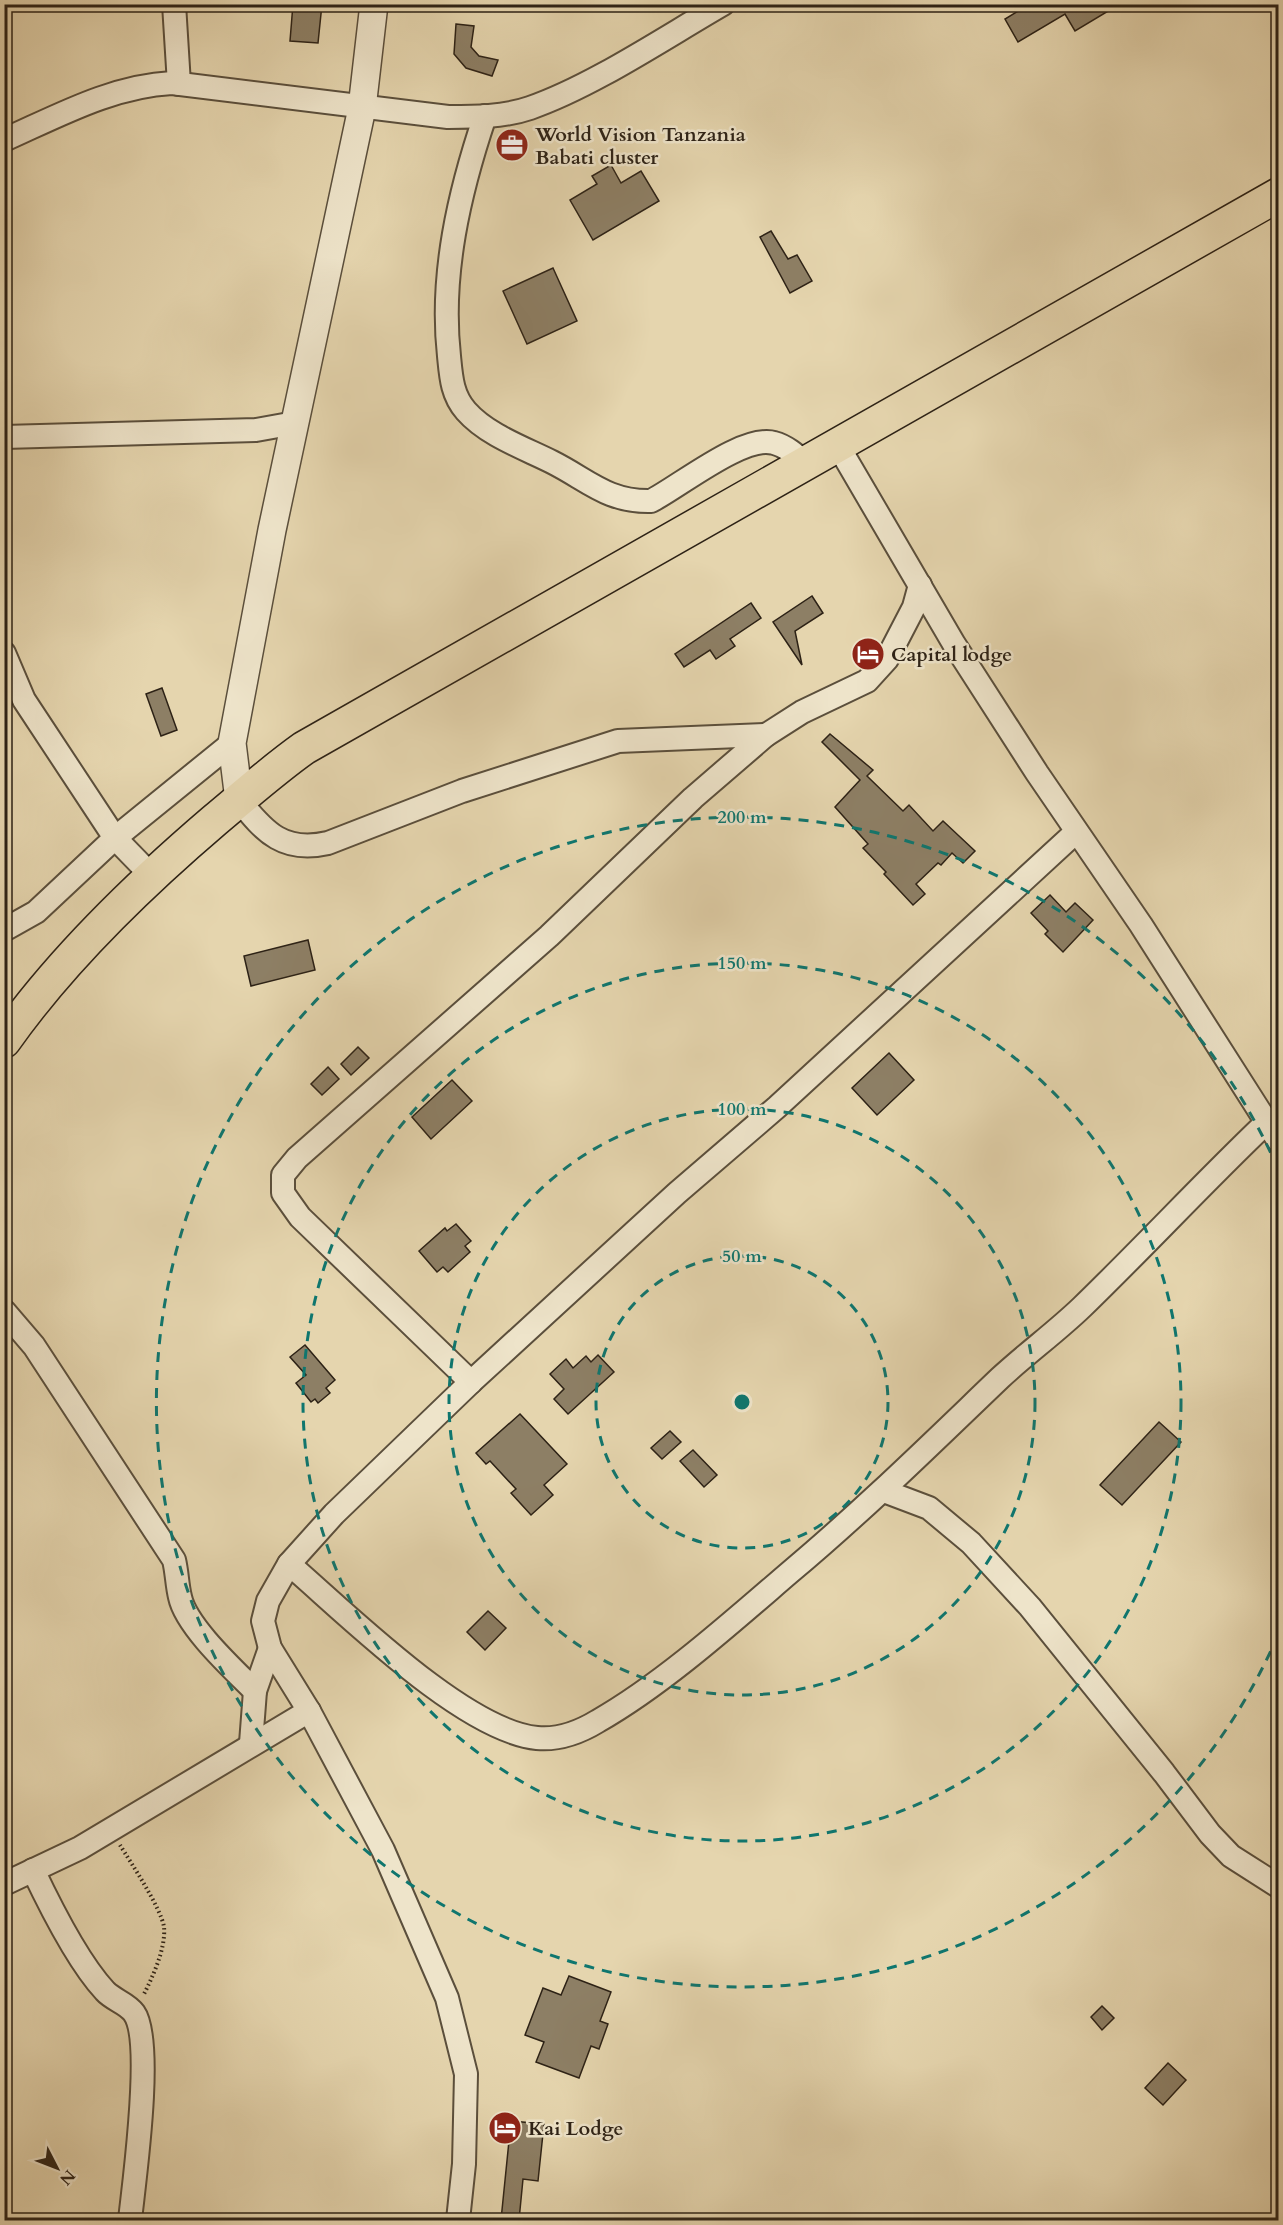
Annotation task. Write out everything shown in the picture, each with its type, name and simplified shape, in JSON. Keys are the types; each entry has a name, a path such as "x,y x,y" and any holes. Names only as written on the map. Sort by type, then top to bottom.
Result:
{"highway":[{"path":"4,1041 84,946 151,875 304,748 1278,195"}],"street":[{"path":"174,4 179,84"},
{"path":"374,4 362,108 272,530 232,743 239,800 259,825 273,836 308,847 328,843 492,781 618,741 766,735"},
{"path":"4,140 120,91 147,84 179,84 448,117 485,116 528,109 571,91 723,4"},
{"path":"485,116 468,166 449,268 445,328 452,388 465,411 492,431 568,470 601,492 633,502 651,501 741,446 758,441 774,443 805,463"},
{"path":"4,437 256,430 295,423"},
{"path":"289,1564 412,1671 498,1726 536,1738 549,1738 578,1731 598,1722 655,1682 769,1590 884,1491 1003,1376 1273,1131 1141,925 1076,832 954,644 837,444"},
{"path":"471,1382 300,1217 283,1193 283,1175 297,1158 549,936 693,798 766,735 802,712 867,681 880,669 914,608 920,585"},
{"path":"4,653 24,700 115,838 151,875"},
{"path":"4,930 36,912 115,838 232,743"},
{"path":"458,2220 464,2164 466,2074 447,1998 383,1850 309,1711 270,1648 263,1621 268,1601 289,1564 334,1514 471,1382 677,1193 777,1107 1076,832"},
{"path":"4,1311 34,1346 174,1560 180,1598 192,1621 205,1639 255,1691"},
{"path":"884,1491 929,1508 970,1543 1030,1608 1164,1773 1210,1834 1231,1856 1257,1875 1278,1886"},
{"path":"251,1743 255,1691 270,1648"},
{"path":"4,1884 80,1848 251,1743 309,1711"},
{"path":"33,1870 100,1985 135,2014 142,2064 141,2126 130,2220"}],"path":[{"path":"111,1830 151,1899 164,1929 158,1960 135,2014"}],"building":[{"path":"293,4 322,4 318,43 290,41"},
{"path":"1030,4 1120,4 1075,31 1065,14 1018,42 1005,19"},
{"path":"456,24 474,26 471,47 479,56 498,60 492,76 466,68 454,54"},
{"path":"611,165 621,183 641,171 659,201 593,240 570,200 597,184 592,176"},
{"path":"771,231 788,259 797,255 812,281 790,293 760,237"},
{"path":"553,268 577,321 527,344 503,291"},
{"path":"812,596 823,613 795,631 802,665 773,622"},
{"path":"751,603 761,618 730,639 735,646 716,659 710,650 684,667 675,654"},
{"path":"162,688 177,730 161,736 146,694"},
{"path":"830,734 873,770 867,776 903,811 909,805 933,831 943,821 975,851 963,863 952,853 941,865 938,863 916,884 925,894 913,905 863,848 868,844 835,807 860,780 822,742"},
{"path":"1050,895 1066,912 1075,903 1093,920 1063,952 1045,934 1048,931 1031,913"},
{"path":"308,940 315,970 251,986 244,956"},
{"path":"358,1047 369,1058 351,1075 341,1064"},
{"path":"889,1053 914,1080 877,1115 852,1088"},
{"path":"328,1067 339,1079 322,1095 311,1084"},
{"path":"452,1080 472,1101 431,1139 412,1117"},
{"path":"456,1224 471,1241 465,1246 470,1252 448,1272 443,1267 437,1272 419,1251 445,1228 447,1231"},
{"path":"305,1345 335,1380 326,1388 330,1393 318,1403 315,1399 311,1402 296,1383 306,1375 290,1357"},
{"path":"598,1355 614,1372 568,1414 554,1399 564,1389 550,1374 566,1359 573,1368 586,1356 591,1362"},
{"path":"520,1414 567,1464 544,1485 553,1495 531,1515 511,1493 516,1489 490,1461 486,1464 476,1453"},
{"path":"1159,1422 1181,1442 1122,1505 1100,1485"},
{"path":"670,1431 681,1442 662,1459 651,1448"},
{"path":"693,1450 717,1475 704,1487 680,1461"},
{"path":"488,1611 506,1628 485,1650 467,1632"},
{"path":"569,1976 611,1992 600,2021 608,2024 599,2049 591,2046 579,2078 536,2062 544,2042 525,2035 543,1988 561,1995"},
{"path":"1102,2006 1114,2018 1102,2030 1091,2017"},
{"path":"1168,2063 1186,2080 1163,2105 1145,2088"},
{"path":"511,2121 544,2124 538,2181 523,2179 519,2220 501,2220"}],"place":[{"name":"World Vision Tanzania Babati cluster","path":"512,145"},
{"name":"Capital lodge","path":"868,654"},
{"name":"Kai Lodge","path":"505,2128"}]}
